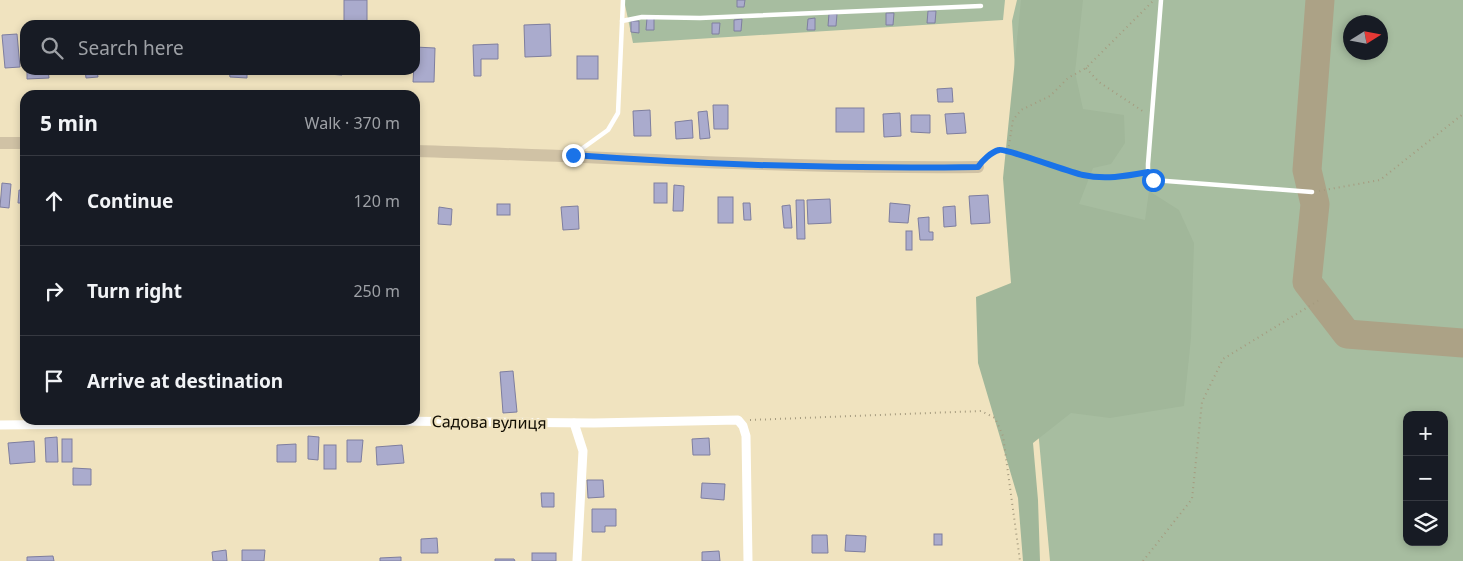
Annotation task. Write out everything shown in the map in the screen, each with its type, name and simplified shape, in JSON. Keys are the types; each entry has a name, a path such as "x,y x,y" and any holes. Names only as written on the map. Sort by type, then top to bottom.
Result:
{"street":[{"path":"0,143 20,144"},
{"path":"420,151 573,155 807,167 978,167"},
{"path":"738,420 743,426 746,436 748,561"},
{"name":"Садова вулиця","path":"420,421 574,423 738,420"},
{"path":"574,423 583,451 577,561"},
{"name":"Садова вулиця","path":"0,424 20,424"}],"lane":[{"path":"573,155 608,130 618,113 623,0"},
{"path":"1161,0 1148,172 1153,180 1312,192"},
{"path":"622,22 642,17 716,17 981,6"}],"path":[{"path":"1008,151 1012,120 1021,110 1050,96 1068,78 1086,68 1154,0"},
{"path":"1086,68 1099,82 1152,117"},
{"path":"1312,192 1380,180 1463,114"},
{"path":"978,167 998,150 1008,151 1030,160 1083,175 1105,179 1148,172"},
{"path":"1144,561 1192,499 1202,402 1223,359 1321,299"},
{"path":"738,420 980,411 994,418 1003,436 1020,561"}],"green space":[{"path":"624,0 1005,0 1003,20 633,43"},
{"path":"1017,0 1463,0 1463,561 1050,561 1036,407 1012,21"},
{"path":"1021,0 1083,0 1075,72 1083,109 1124,115 1125,143 1111,164 1093,168 1079,204 1145,220 1149,191 1179,210 1194,243 1191,338 1184,406 1110,418 1071,413 1033,443 1038,500 1040,561 1023,561 1018,498 978,363 976,297 1011,283 1003,178"}],"building":[{"path":"344,0 367,0 367,20 344,20"},
{"path":"737,0 745,0 744,7 737,7"},
{"path":"928,11 936,11 935,23 927,23"},
{"path":"886,13 894,13 893,25 886,25"},
{"path":"829,14 837,14 836,26 828,26"},
{"path":"647,18 654,18 654,30 646,30"},
{"path":"815,18 815,30 807,30 808,19"},
{"path":"742,19 741,31 734,31 734,20"},
{"path":"631,21 639,21 639,33 631,32"},
{"path":"712,23 720,23 719,34 712,34"},
{"path":"550,24 551,56 525,57 524,25"},
{"path":"17,34 20,67 5,68 2,35"},
{"path":"498,44 498,59 481,59 481,76 474,76 473,45"},
{"path":"420,47 435,48 434,82 413,82 413,75 420,75"},
{"path":"577,56 598,56 598,79 577,79"},
{"path":"27,75 49,75 49,78 27,79"},
{"path":"86,75 98,75 98,77 86,78"},
{"path":"230,75 247,75 247,78 230,77"},
{"path":"952,88 953,102 938,102 937,89"},
{"path":"713,105 728,105 728,129 714,129"},
{"path":"836,108 864,108 864,132 836,132"},
{"path":"650,110 651,136 634,136 633,111"},
{"path":"707,111 710,138 700,139 698,112"},
{"path":"900,113 901,136 884,137 883,114"},
{"path":"964,113 966,133 947,134 945,114"},
{"path":"911,115 930,115 930,133 911,132"},
{"path":"692,120 693,138 676,139 675,122"},
{"path":"2,183 11,184 9,208 0,207"},
{"path":"654,183 667,183 667,203 654,203"},
{"path":"674,185 684,186 683,211 673,211"},
{"path":"19,190 20,190 20,203 18,203"},
{"path":"988,195 990,223 971,224 969,196"},
{"path":"718,197 733,197 733,223 718,223"},
{"path":"830,199 831,223 808,224 807,200"},
{"path":"796,200 804,200 805,239 797,239"},
{"path":"743,203 750,203 751,220 744,220"},
{"path":"890,203 910,205 908,223 889,222"},
{"path":"497,204 510,204 510,215 497,215"},
{"path":"790,205 792,228 784,228 782,206"},
{"path":"578,206 579,229 563,230 561,207"},
{"path":"955,206 956,226 944,227 943,207"},
{"path":"439,207 452,209 451,225 438,224"},
{"path":"929,217 929,232 933,232 933,240 920,240 918,218"},
{"path":"906,231 912,231 912,250 906,250"},
{"path":"513,371 517,412 503,413 500,372"},
{"path":"308,436 319,437 318,460 308,459"},
{"path":"57,437 58,462 46,462 45,438"},
{"path":"709,438 710,455 693,455 692,439"},
{"path":"62,439 72,439 72,462 62,462"},
{"path":"347,440 363,440 361,462 347,462"},
{"path":"34,441 35,462 10,464 8,443"},
{"path":"296,444 296,462 277,462 277,445"},
{"path":"324,445 336,445 336,469 324,469"},
{"path":"402,445 404,463 377,465 376,447"},
{"path":"73,468 91,469 91,485 73,485"},
{"path":"587,480 603,480 604,497 588,498"},
{"path":"702,483 725,484 724,500 701,498"},
{"path":"541,493 554,493 554,507 542,507"},
{"path":"592,509 616,509 616,526 605,526 605,532 592,532"},
{"path":"934,534 942,534 942,545 934,545"},
{"path":"812,535 827,535 828,553 812,553"},
{"path":"846,535 866,536 865,552 845,551"},
{"path":"437,538 438,553 421,553 421,539"},
{"path":"226,550 227,561 213,561 212,552"},
{"path":"242,550 265,550 264,561 242,561"},
{"path":"719,551 720,561 702,561 702,552"},
{"path":"532,553 556,553 556,561 532,561"},
{"path":"53,556 54,561 27,561 27,557"},
{"path":"401,557 401,561 380,561 380,558"},
{"path":"495,559 514,559 515,561 495,561"}],"taxiway":[{"path":"1320,0 1307,170 1315,204 1307,282 1347,334 1463,343"}],"route":[{"path":"573,155 669,162 864,169 978,167 998,150 1008,151 1030,160 1083,175 1105,179 1148,172 1153,180"}]}
